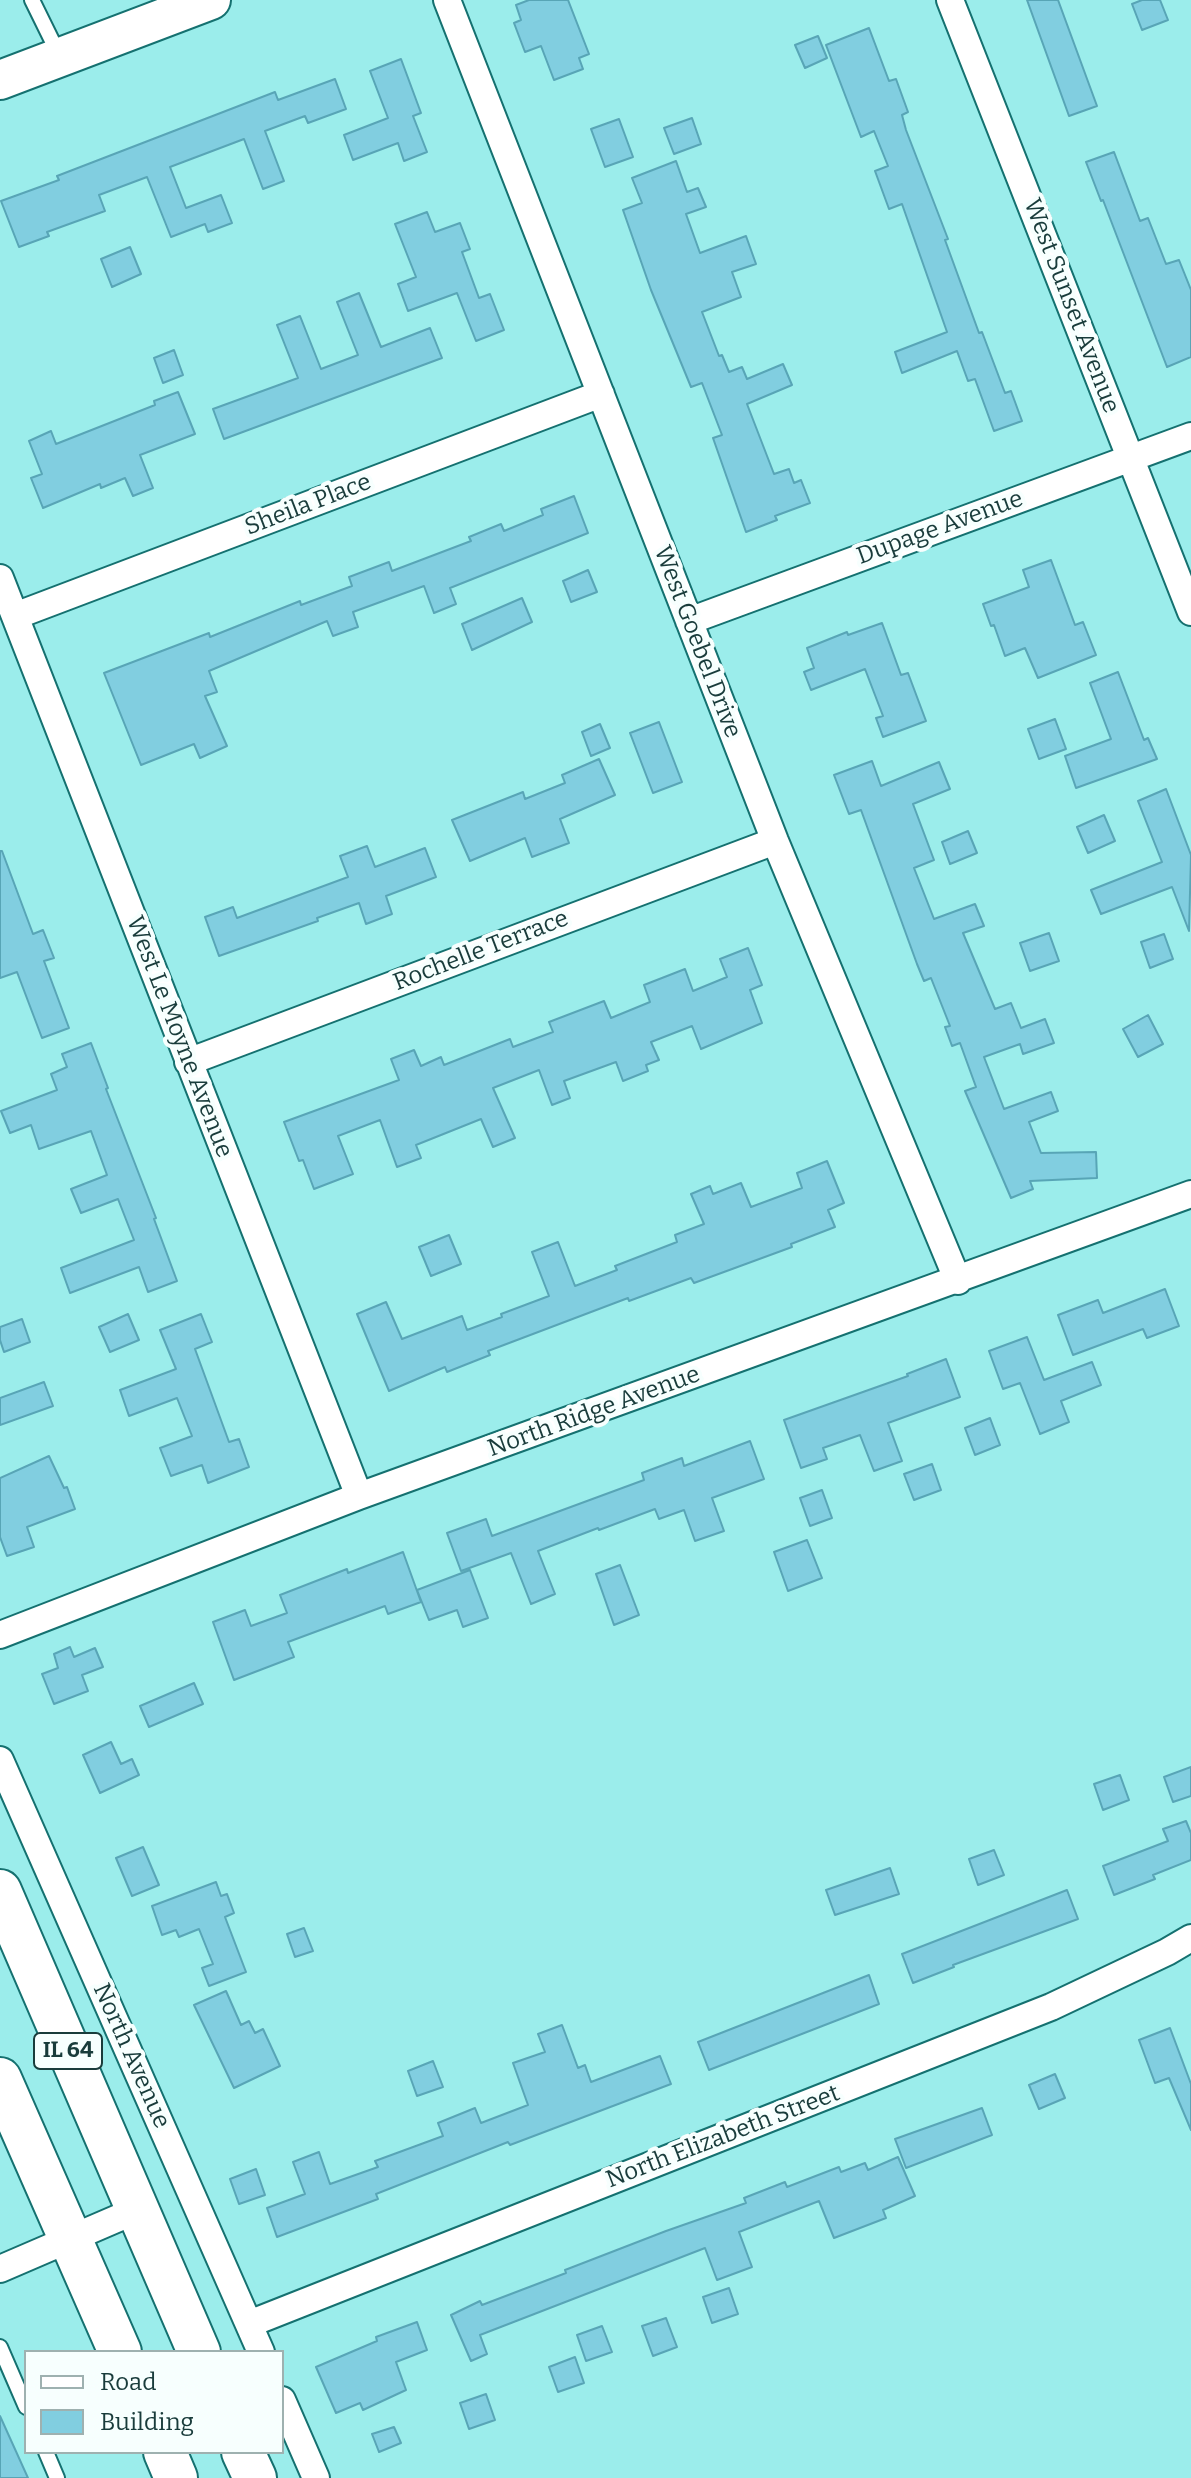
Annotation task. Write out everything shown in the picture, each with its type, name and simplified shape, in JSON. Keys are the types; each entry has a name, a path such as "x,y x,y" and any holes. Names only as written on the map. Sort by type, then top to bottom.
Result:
{"main road":[{"name":"IL 64","path":"0,1891 198,2350"},
{"name":"IL 64","path":"0,2079 119,2350"},
{"path":"166,2454 176,2478"},
{"path":"244,2454 255,2478"}],"street":[{"path":"0,80 211,0"},
{"name":"West Goebel Drive","path":"447,0 775,841 958,1281"},
{"name":"West Sunset Avenue","path":"950,0 1191,612"},
{"name":"Sheila Place","path":"15,616 601,394"},
{"name":"Dupage Avenue","path":"689,621 1191,436"},
{"name":"West Le Moyne Avenue","path":"0,578 359,1496"},
{"name":"Rochelle Terrace","path":"188,1062 775,841"},
{"name":"North Ridge Avenue","path":"0,1635 359,1496 1191,1194"},
{"name":"North Avenue","path":"0,1760 260,2350"},
{"name":"North Elizabeth Street","path":"249,2324 1051,2007 1191,1938"},
{"path":"0,2269 137,2210"},
{"path":"284,2405 316,2478"}],"lane":[{"path":"32,0 60,57"},
{"path":"1,2354 24,2403"},
{"path":"47,2454 57,2478"}],"building":[{"path":"529,0 568,0 589,54 579,58 583,69 554,80 541,46 525,52 514,23 521,20 516,5"},
{"path":"1027,0 1058,0 1097,106 1069,116"},
{"path":"1142,0 1160,0 1168,20 1142,30 1132,4"},
{"path":"869,28 889,81 896,79 908,112 902,115 906,130 948,239 945,240 979,333 982,332 1005,393 1011,391 1022,421 994,431 975,379 968,381 957,351 902,373 895,352 947,332 902,204 889,209 875,171 888,166 874,131 861,137 826,45"},
{"path":"818,36 827,58 805,68 795,45"},
{"path":"401,59 421,113 413,116 427,152 404,161 398,143 353,160 344,135 388,118 370,71"},
{"path":"335,79 346,109 308,123 305,116 265,131 284,181 263,189 244,139 170,167 186,208 221,195 232,223 208,232 205,224 171,237 147,177 99,195 105,211 47,232 49,236 19,247 1,201 59,180 57,176 275,92 278,100"},
{"path":"692,118 701,144 674,154 664,128"},
{"path":"619,119 633,157 605,167 591,129"},
{"path":"1114,152 1140,221 1148,218 1166,264 1179,260 1191,290 1191,357 1167,367 1086,162"},
{"path":"676,161 687,192 698,188 706,207 686,214 700,253 746,236 756,264 732,272 741,297 702,312 719,356 722,355 729,372 742,367 747,379 783,364 792,385 747,404 774,474 789,469 794,483 801,480 810,503 775,516 777,520 746,532 713,438 722,435 702,383 691,387 651,290 623,210 642,203 632,178"},
{"path":"427,212 435,232 460,223 470,249 462,252 479,298 490,294 504,330 476,341 457,293 408,311 398,284 416,277 395,224"},
{"path":"130,247 141,274 112,287 101,259"},
{"path":"359,293 381,347 430,328 442,358 224,439 213,409 298,378 277,325 300,316 321,369 358,355 337,302"},
{"path":"174,350 183,375 163,383 154,358"},
{"path":"178,392 195,434 140,455 153,488 133,496 125,478 101,488 100,484 43,508 31,478 42,474 29,441 51,431 56,444 155,405 154,401"},
{"path":"574,496 588,533 450,588 456,604 434,613 424,586 353,612 358,627 333,636 327,621 209,671 217,692 205,696 227,746 200,758 194,744 141,765 104,673 209,633 210,637 300,601 301,605 352,586 349,577 389,562 392,571 471,541 469,537 501,524 504,531 543,515 541,509"},
{"path":"1051,560 1075,625 1083,622 1096,655 1038,678 1025,648 1005,656 983,604 1029,587 1023,570"},
{"path":"588,570 597,592 571,602 563,581"},
{"path":"522,598 532,622 472,650 462,624"},
{"path":"882,623 901,675 908,673 926,721 883,737 876,718 883,716 865,669 811,690 804,672 814,668 807,648 847,632 848,635"},
{"path":"1118,672 1144,740 1148,738 1157,759 1076,788 1065,756 1111,739 1090,683"},
{"path":"1055,719 1066,749 1039,759 1028,729"},
{"path":"659,722 682,782 653,793 630,733"},
{"path":"600,724 610,748 591,756 582,732"},
{"path":"599,759 615,795 560,819 569,843 532,857 525,838 470,861 452,820 523,792 525,799 565,783 562,775"},
{"path":"872,761 881,786 939,762 950,789 913,804 934,860 914,868 934,919 975,904 984,926 963,933 995,1009 1011,1003 1021,1028 1045,1019 1054,1043 1023,1054 1020,1044 984,1057 1004,1109 1051,1092 1058,1111 1029,1122 1041,1153 1096,1152 1097,1178 1030,1181 1033,1189 1011,1198 965,1091 976,1087 960,1043 952,1046 945,1027 950,1026 931,978 924,981 861,810 849,814 834,775"},
{"path":"1166,789 1191,855 1189,931 1172,887 1101,914 1091,890 1162,862 1138,801"},
{"path":"1104,815 1115,841 1088,853 1077,827"},
{"path":"968,831 977,853 950,864 942,842"},
{"path":"367,846 375,867 425,848 436,877 386,896 392,914 366,924 359,903 219,956 205,917 233,907 237,918 348,877 340,856"},
{"path":"0,851 33,934 43,930 54,958 44,961 69,1028 42,1038 17,972 0,978"},
{"path":"1049,933 1059,961 1030,971 1020,943"},
{"path":"1164,934 1173,959 1150,968 1141,942"},
{"path":"748,948 762,985 750,990 762,1023 701,1049 692,1026 651,1042 659,1060 646,1065 648,1071 623,1081 616,1062 564,1081 570,1098 552,1105 539,1070 493,1088 515,1138 493,1147 481,1119 416,1145 421,1158 397,1167 380,1120 338,1136 353,1174 314,1189 303,1160 299,1161 284,1122 399,1080 391,1059 414,1050 421,1066 441,1057 444,1065 510,1039 513,1047 553,1032 549,1022 604,1001 611,1018 650,1002 644,985 685,969 693,991 727,977 720,959"},
{"path":"1148,1015 1163,1044 1138,1057 1123,1029"},
{"path":"91,1043 177,1281 148,1292 139,1267 70,1293 61,1268 134,1240 118,1199 81,1213 71,1189 107,1175 91,1131 39,1149 31,1125 10,1133 1,1111 57,1090 51,1074 67,1067 62,1054"},
{"path":"827,1161 844,1203 828,1210 835,1227 791,1244 792,1247 694,1283 691,1278 629,1301 628,1298 488,1351 490,1355 447,1372 445,1367 389,1391 357,1314 386,1302 402,1339 462,1316 467,1330 549,1296 532,1252 558,1242 575,1286 617,1270 615,1266 677,1242 675,1235 704,1224 691,1194 710,1186 713,1194 741,1183 751,1207 802,1188 797,1173"},
{"path":"449,1235 461,1264 431,1276 419,1247"},
{"path":"1165,1289 1179,1326 1147,1338 1143,1329 1073,1355 1058,1315 1098,1300 1103,1313"},
{"path":"128,1314 139,1340 110,1352 99,1327"},
{"path":"201,1314 212,1342 195,1349 229,1442 239,1439 249,1467 208,1483 202,1465 171,1476 160,1448 192,1436 177,1398 129,1416 120,1390 176,1369 160,1330"},
{"path":"22,1319 30,1342 4,1352 0,1327"},
{"path":"1027,1337 1044,1380 1092,1362 1101,1385 1061,1401 1069,1422 1040,1434 1020,1383 1003,1389 989,1351"},
{"path":"946,1359 960,1397 888,1423 902,1461 874,1471 860,1435 823,1448 827,1459 801,1468 784,1420 908,1376"},
{"path":"44,1382 53,1406 0,1425 0,1398"},
{"path":"990,1418 1000,1445 975,1455 965,1428"},
{"path":"750,1441 764,1479 712,1498 724,1531 695,1541 684,1510 659,1519 655,1509 598,1528 538,1551 555,1594 531,1604 511,1553 461,1571 447,1533 486,1519 492,1536 644,1480 642,1473 682,1458 684,1466"},
{"path":"49,1456 64,1488 67,1487 75,1509 27,1527 34,1547 7,1556 0,1537 0,1478"},
{"path":"932,1464 941,1490 914,1500 904,1474"},
{"path":"822,1490 832,1518 810,1526 800,1498"},
{"path":"807,1540 822,1578 788,1591 774,1552"},
{"path":"403,1552 421,1602 388,1614 385,1606 288,1642 294,1657 234,1680 213,1622 245,1610 251,1626 287,1613 280,1595 347,1569 348,1573"},
{"path":"620,1565 639,1615 614,1625 596,1574"},
{"path":"470,1570 488,1618 463,1627 457,1610 429,1620 417,1590"},
{"path":"70,1647 74,1657 95,1648 103,1667 82,1675 88,1691 54,1704 42,1674 58,1668 54,1654"},
{"path":"194,1683 203,1704 149,1727 140,1706"},
{"path":"111,1742 121,1764 132,1759 139,1775 100,1793 83,1755"},
{"path":"1191,1767 1191,1796 1173,1802 1164,1777"},
{"path":"1120,1775 1129,1800 1103,1810 1094,1784"},
{"path":"1186,1821 1191,1833 1191,1860 1153,1875 1155,1879 1114,1895 1103,1866 1168,1841 1163,1829"},
{"path":"143,1847 159,1885 132,1896 116,1858"},
{"path":"994,1850 1004,1875 978,1885 969,1859"},
{"path":"890,1868 899,1894 835,1915 826,1890"},
{"path":"216,1882 221,1896 227,1894 234,1913 225,1917 246,1972 209,1986 202,1968 213,1964 199,1929 179,1937 176,1930 162,1935 152,1906"},
{"path":"1067,1890 1078,1919 913,1983 902,1954"},
{"path":"304,1928 313,1951 295,1957 287,1934"},
{"path":"869,1975 879,2004 709,2070 698,2042"},
{"path":"226,1991 241,2025 249,2021 255,2033 263,2029 280,2066 234,2088 194,2005"},
{"path":"562,2025 578,2068 585,2065 591,2082 660,2056 671,2084 510,2145 508,2142 376,2194 378,2199 277,2237 267,2208 305,2194 293,2162 319,2152 330,2184 378,2167 375,2161 443,2136 438,2123 475,2108 481,2123 528,2105 513,2063 545,2052 538,2034"},
{"path":"1170,2028 1191,2084 1191,2130 1169,2078 1155,2083 1139,2040"},
{"path":"433,2061 443,2087 417,2096 408,2071"},
{"path":"1055,2074 1065,2098 1039,2109 1029,2085"},
{"path":"982,2108 992,2135 906,2168 895,2139"},
{"path":"898,2157 915,2196 883,2210 886,2218 834,2238 819,2201 739,2232 752,2267 717,2280 705,2248 480,2335 487,2354 471,2361 451,2315 480,2301 482,2305 566,2273 565,2270 746,2203 744,2198 785,2182 787,2187 839,2167 841,2172 865,2163 868,2170"},
{"path":"256,2169 265,2195 239,2204 230,2179"},
{"path":"729,2288 738,2314 712,2323 703,2297"},
{"path":"666,2318 677,2347 653,2356 642,2326"},
{"path":"417,2322 427,2350 396,2362 406,2390 363,2410 360,2403 336,2413 316,2367 377,2341 376,2337"},
{"path":"602,2326 612,2352 586,2361 577,2335"},
{"path":"575,2357 584,2383 558,2392 549,2367"},
{"path":"486,2394 495,2420 469,2429 460,2403"},
{"path":"0,2416 28,2478 0,2478"},
{"path":"394,2427 401,2443 379,2452 372,2434"}]}
